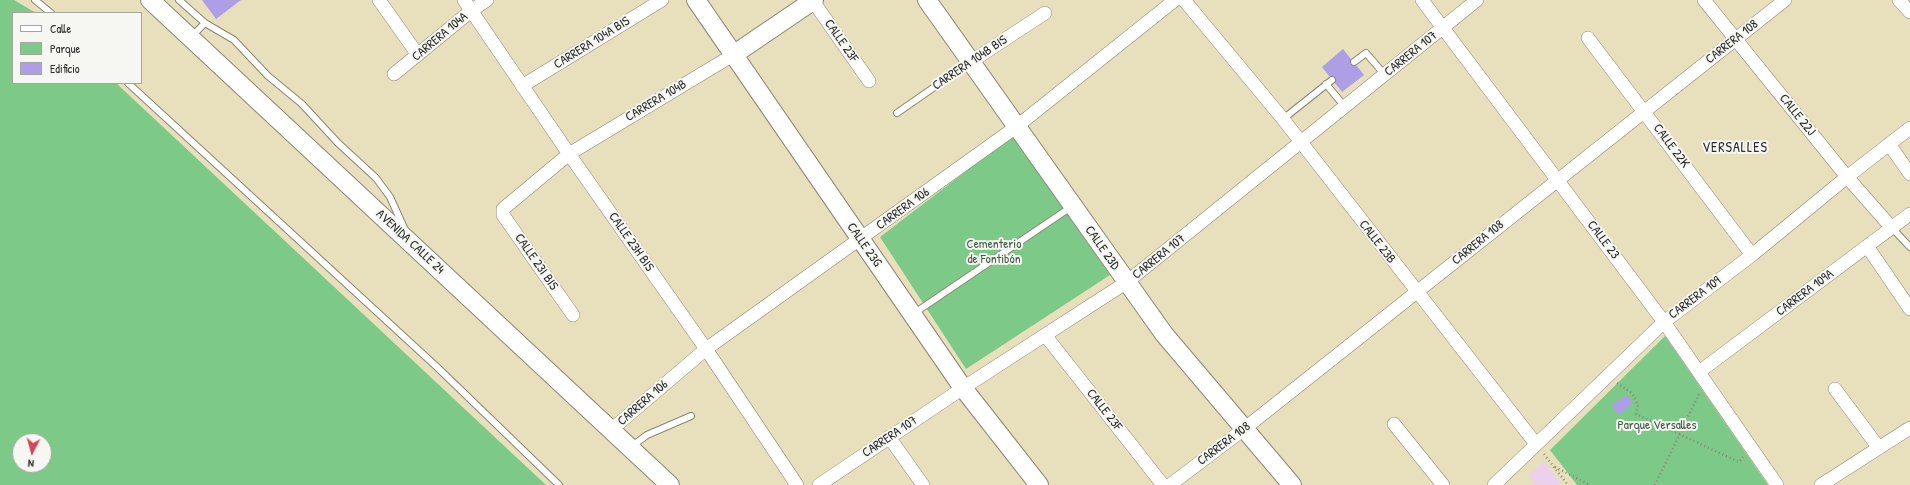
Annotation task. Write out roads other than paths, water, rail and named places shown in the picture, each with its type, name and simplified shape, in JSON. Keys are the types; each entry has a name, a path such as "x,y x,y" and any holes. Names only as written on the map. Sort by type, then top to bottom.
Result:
{"street":[{"name":"AVENIDA CALLE 24","path":"150,0 670,485"},
{"path":"379,0 418,55"},
{"name":"CARRERA 104A","path":"394,74 418,55 468,5 487,0"},
{"name":"CARRERA 104A BIS","path":"522,86 662,0"},
{"name":"CALLE 23G","path":"696,0 963,388 1039,485"},
{"name":"CARRERA 104B","path":"503,209 569,154 733,55 813,0"},
{"name":"CALLE 23F","path":"813,0 869,81"},
{"name":"CALLE 23D","path":"927,0 972,61 1016,127 1164,334 1292,485"},
{"name":"CARRERA 106","path":"611,430 706,349 1016,127 1174,0"},
{"name":"CALLE 23B","path":"1184,0 1283,120 1536,444"},
{"name":"CALLE 23","path":"1422,0 1664,322 1777,485"},
{"name":"CARRERA 107","path":"819,485 963,388 1127,282 1477,0"},
{"name":"CALLE 22J","path":"1704,0 1847,177 1892,228"},
{"name":"CARRERA 108","path":"1170,485 1244,429 1785,0"},
{"path":"1899,0 1910,12"},
{"name":"CALLE 23H BIS","path":"468,5 569,154 706,349 797,485"},
{"name":"CARRERA 104B BIS","path":"972,61 1045,13"},
{"name":"CALLE 22K","path":"1588,38 1645,111 1752,255"},
{"name":"CARRERA 109","path":"1494,485 1664,322 1752,255 1847,177 1910,128"},
{"path":"1890,144 1910,174"},
{"name":"CALLE 23I BIS","path":"503,209 503,215 573,315"},
{"name":"CARRERA 109A","path":"1699,372 1910,214"},
{"path":"1867,246 1910,309"},
{"name":"CALLE 23F","path":"1045,335 1164,485"},
{"path":"1835,389 1879,448"},
{"path":"1394,424 1443,485"},
{"path":"1821,485 1910,428"},
{"path":"889,437 923,485"}],"lane":[{"path":"34,0 50,12"},
{"path":"180,0 205,23 234,40 268,76 302,104 338,143 376,178 390,196 411,242"},
{"path":"190,38 205,23"},
{"path":"1354,62 1366,53 1385,75"},
{"name":"CARRERA 104B BIS","path":"897,113 972,61"},
{"path":"1283,120 1332,80"},
{"path":"129,84 438,368 559,485"},
{"path":"1326,84 1345,107"},
{"path":"912,314 1072,206"},
{"path":"1892,228 1910,246"},
{"path":"629,448 647,435 691,416"}],"district":[{"name":"VERSALLES","path":"1735,148"}],"park label":[{"name":"Cementerio de Fontibón","path":"994,252"},
{"name":"Parque Versalles","path":"1657,426"}]}
